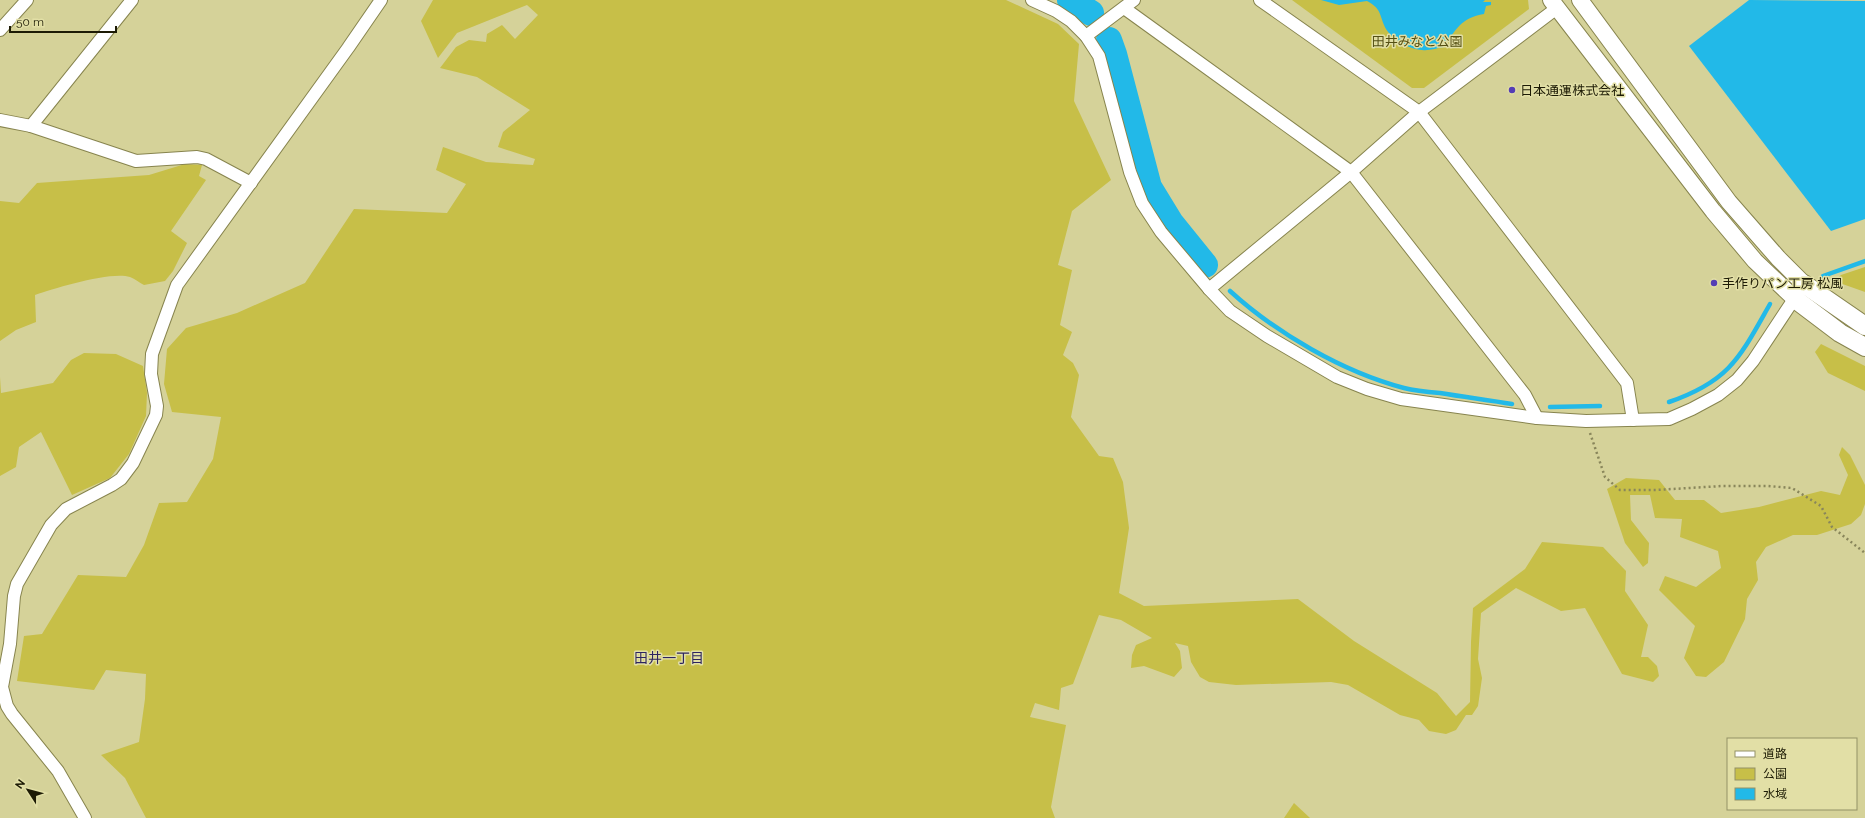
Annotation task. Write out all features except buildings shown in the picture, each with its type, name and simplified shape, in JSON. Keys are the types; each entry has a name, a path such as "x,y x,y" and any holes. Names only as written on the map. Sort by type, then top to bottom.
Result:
{"main road":[{"path":"1799,291 1865,326"},
{"path":"1799,291 1840,332 1865,347"}],"street":[{"path":"0,30 27,0"},
{"path":"30,126 132,0"},
{"path":"85,818 58,771 7,706 2,687 10,644 14,596 17,584 51,525 59,515 66,509 117,482 133,463 156,415 157,406 151,364 152,354 176,285 251,183 381,0"},
{"path":"1032,0 1061,14 1071,21 1086,36 1099,56 1130,172 1142,203 1161,232 1209,289 1230,312 1267,336 1336,377 1367,390 1401,399 1537,418 1586,421 1669,419 1718,395 1737,380 1752,361 1799,291"},
{"path":"1086,36 1134,0"},
{"path":"1260,0 1419,112 1626,383 1632,420"},
{"path":"1580,0 1729,202 1778,258 1799,291"},
{"path":"1209,289 1351,172 1419,112 1559,3 1713,211 1755,261 1799,291"},
{"path":"1124,8 1351,172 1525,395 1537,418"},
{"path":"0,120 30,126 136,161 197,157 206,159 251,183"}],"path":[{"path":"1586,421 1605,477 1620,490 1656,490 1722,486 1768,486 1792,488 1821,506 1832,527 1865,554"}],"green space":[{"path":"433,0 1006,0 1058,24 1079,44 1074,101 1111,180 1072,211 1058,265 1072,270 1060,325 1072,332 1063,355 1073,363 1079,375 1071,417 1099,456 1113,458 1123,482 1129,528 1119,593 1144,606 1298,599 1354,641 1437,693 1456,716 1470,702 1473,608 1525,569 1542,542 1603,547 1626,571 1625,591 1648,625 1641,657 1648,657 1657,666 1659,676 1653,682 1622,674 1585,608 1561,611 1516,588 1481,613 1478,659 1482,678 1478,706 1472,715 1466,715 1456,730 1446,734 1429,731 1419,720 1400,715 1348,685 1331,682 1236,685 1209,682 1200,677 1191,662 1188,646 1175,643 1180,651 1182,668 1174,677 1144,666 1131,668 1132,655 1136,645 1152,638 1121,620 1099,615 1073,684 1061,688 1059,710 1035,703 1030,717 1066,725 1051,807 1055,818 146,818 125,778 101,755 139,742 145,699 146,674 106,670 94,690 17,681 24,636 42,634 78,575 126,577 144,545 159,503 187,502 213,459 221,417 172,412 164,384 167,349 186,328 237,313 305,283 354,209 447,213 466,184 436,170 443,147 486,162 533,165 535,159 498,147 503,132 530,110 477,77 440,68 456,47 469,40 486,42 487,34 502,25 515,39 538,15 527,5 457,33 438,58 421,21"},
{"name":"田井みなと公園","path":"1292,0 1528,0 1529,9 1424,88 1412,88"},
{"path":"185,164 202,165 199,176 206,180 171,231 187,243 173,271 165,281 144,285 130,277 110,276 83,281 35,295 36,322 16,330 0,341 0,201 19,203 37,183 149,175"},
{"path":"1865,267 1865,292 1834,281 1841,275"},
{"path":"1821,344 1865,366 1865,391 1828,373 1815,352"},
{"path":"84,353 116,354 143,366 147,393 146,416 129,454 110,478 72,495 41,432 19,447 16,467 0,476 0,377 1,393 53,383 71,360"},
{"path":"1842,447 1850,455 1865,485 1865,504 1861,515 1851,524 1817,535 1793,535 1766,547 1756,562 1758,580 1747,599 1745,619 1724,662 1706,677 1696,676 1684,658 1695,626 1659,590 1665,576 1696,587 1721,568 1718,551 1680,537 1682,519 1655,518 1650,495 1630,495 1631,520 1649,543 1648,563 1643,567 1625,543 1607,489 1626,478 1659,480 1675,500 1704,500 1721,513 1759,507 1821,491 1840,495 1848,475 1839,455"},
{"path":"1294,803 1310,818 1284,818"}],"water":[{"path":"1321,0 1485,0 1483,2 1491,2 1491,5 1486,6 1484,14 1464,21 1444,47 1425,50 1411,48 1390,34 1386,30 1377,8 1367,1 1339,5"},
{"path":"1749,0 1865,1 1865,219 1831,231 1689,46"}],"waterway":[{"path":"1070,0 1091,13"},
{"path":"1109,40 1149,187 1171,223 1205,265"},
{"path":"1823,276 1865,261"},
{"path":"1230,291 1248,307 1289,336 1311,349 1358,372 1408,389 1512,404"},
{"path":"1669,402 1690,394 1720,376 1741,353 1770,304"},
{"path":"1550,407 1600,406"}],"place":[{"name":"日本通運株式会社","path":"1512,90"},
{"name":"手作りパン工房 松風","path":"1714,283"}],"district":[{"name":"田井一丁目","path":"669,658"}]}
